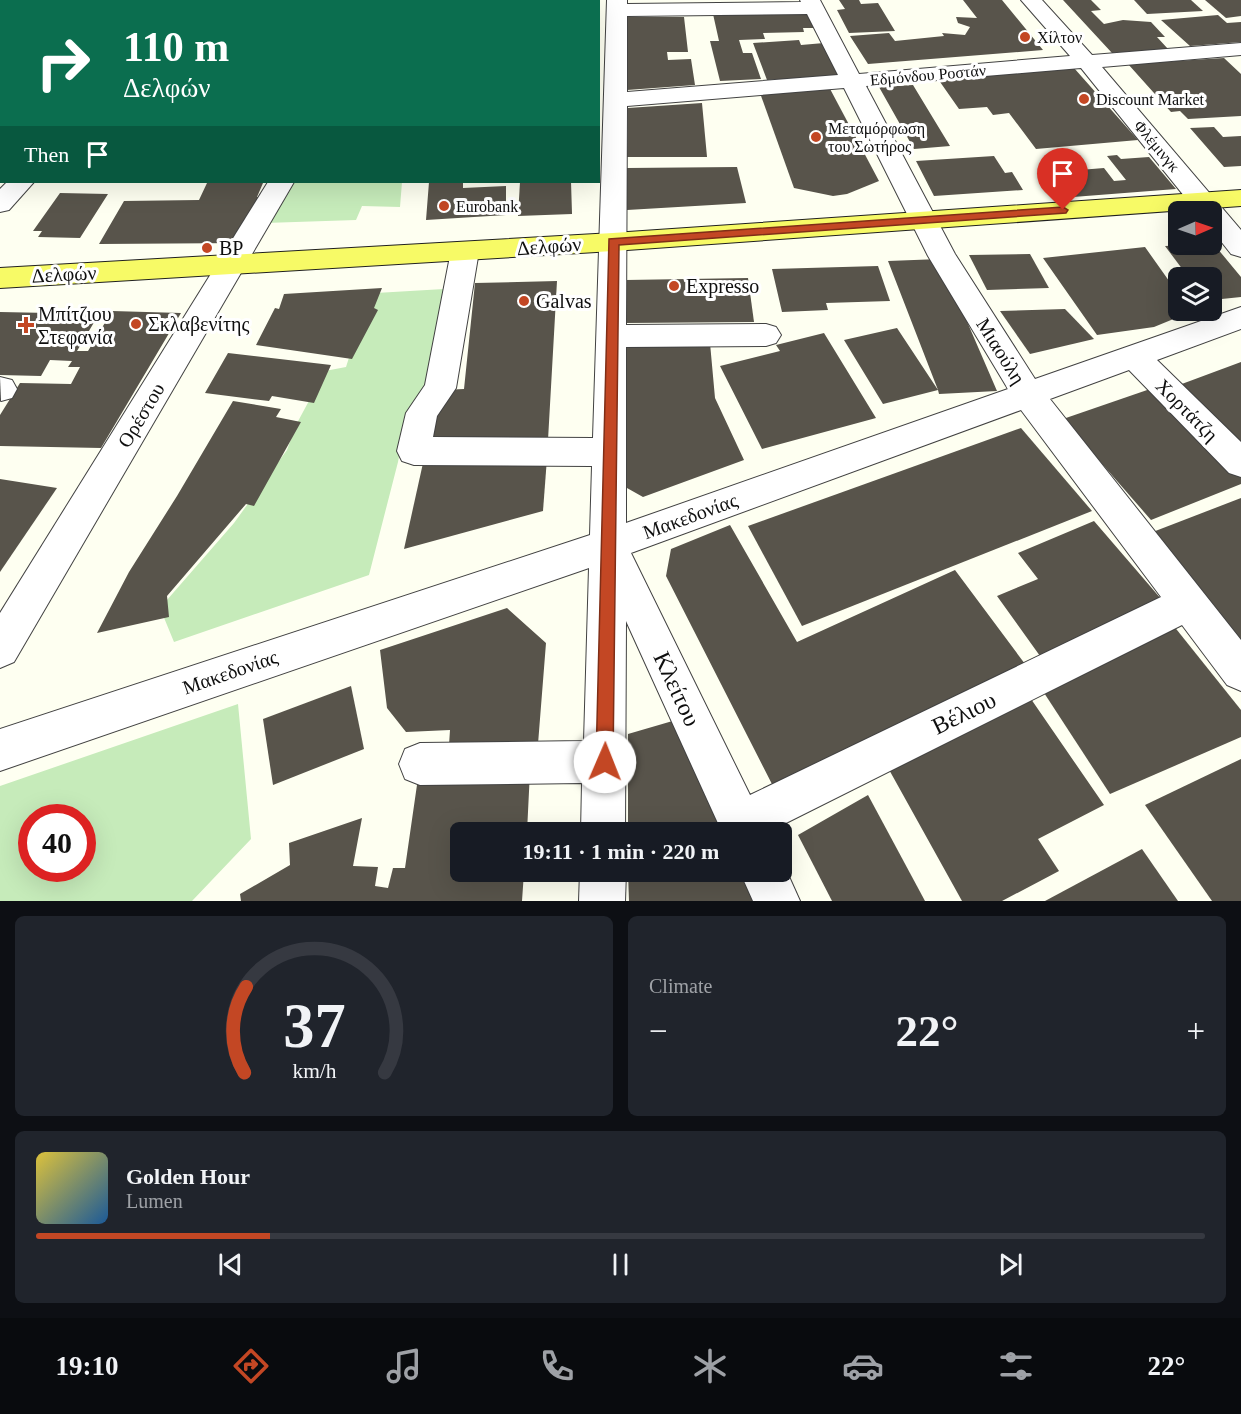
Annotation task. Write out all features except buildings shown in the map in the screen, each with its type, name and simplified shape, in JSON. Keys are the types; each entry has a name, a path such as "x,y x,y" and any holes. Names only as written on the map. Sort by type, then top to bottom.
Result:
{"main road":[{"name":"Δελφών","path":"1222,204 1241,198"},
{"name":"Δελφών","path":"0,278 613,242 923,220 1168,210"}],"street":[{"name":"Φλέμινγκ","path":"1031,0 1087,62 1203,201"},
{"path":"603,822 615,100 607,71 617,5 813,4"},
{"name":"Μιαούλη","path":"813,4 942,256 1028,395 1241,671"},
{"name":"Εδμόνδου Ροστάν","path":"615,100 1241,50"},
{"path":"0,204 20,183"},
{"name":"Ορέστου","path":"0,649 280,183"},
{"name":"Φλέμινγκ","path":"1222,224 1241,248"},
{"path":"465,251 440,388 422,413 414,451 610,452"},
{"name":"Μακεδονίας","path":"0,750 609,545 1241,318"},
{"path":"612,336 766,335"},
{"name":"Χορτάτζη","path":"1134,356 1241,463"},
{"name":"Κλείτου","path":"609,545 739,822"},
{"name":"Βέλιου","path":"754,822 1187,603"},
{"path":"420,764 605,762"},
{"path":"602,901 603,882"},
{"path":"768,882 777,901"}],"green space":[{"path":"288,183 402,183 400,207 362,206 356,220 265,223"},
{"path":"444,289 430,385 406,419 398,462 369,575 174,642 160,608 234,523 287,450 296,425 325,371 346,367 354,342 376,293"},
{"path":"238,704 251,839 192,901 0,901 0,786"}],"place":[{"name":"Χίλτον","path":"1025,37"},
{"name":"Discount Market","path":"1084,99"},
{"name":"Μεταμόρφωση του Σωτήρος","path":"816,137"},
{"name":"Eurobank","path":"444,206"},
{"name":"BP","path":"207,248"},
{"name":"Expresso","path":"674,286"},
{"name":"Galvas","path":"524,301"},
{"name":"Σκλαβενίτης","path":"136,324"},
{"name":"Μπίτζιου Στεφανία","path":"26,325"}],"route":[{"path":"605,762 613,242 1063,210"}]}
